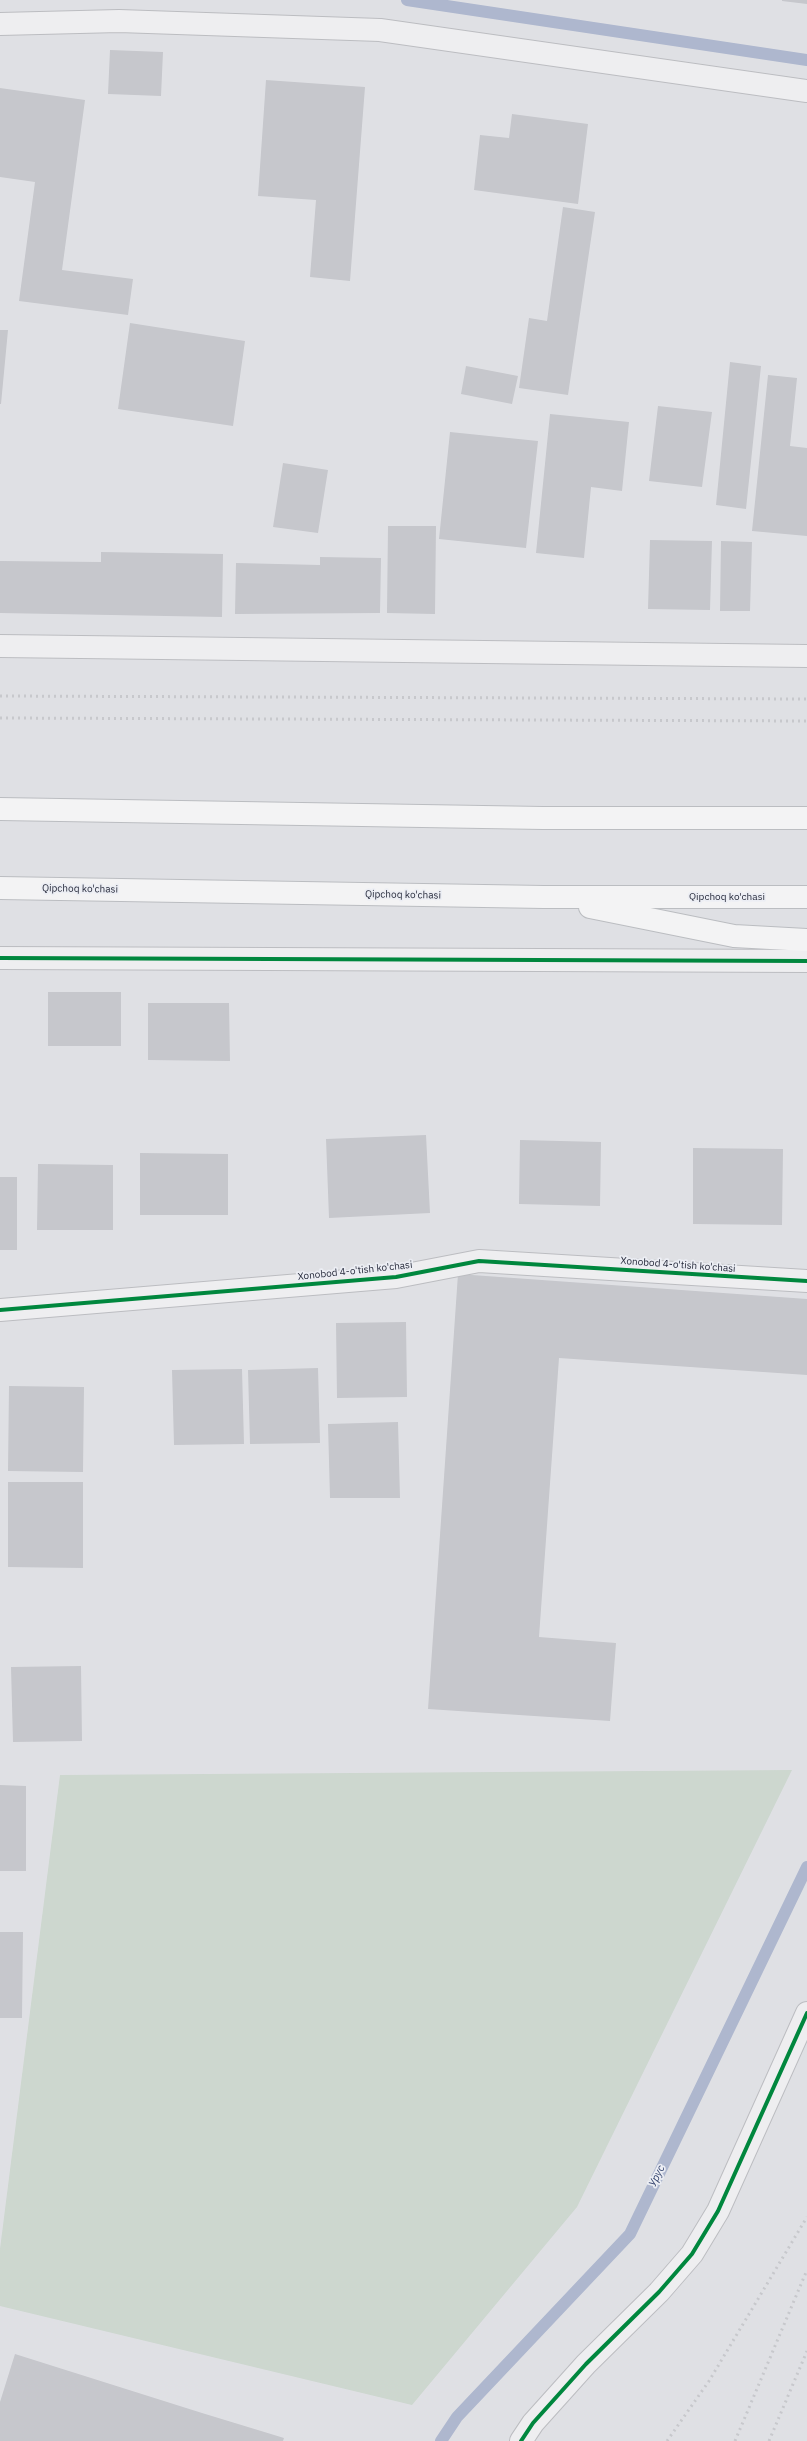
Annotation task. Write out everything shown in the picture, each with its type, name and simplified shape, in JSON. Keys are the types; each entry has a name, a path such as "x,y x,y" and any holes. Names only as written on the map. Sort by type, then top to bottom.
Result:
{"main road":[{"path":"0,809 543,818 807,818"},
{"name":"Qipchoq ko'chasi","path":"0,888 544,897 807,897"},
{"path":"544,897 734,936 807,940"}],"street":[{"path":"0,24 119,21 380,30 807,91"},
{"path":"0,646 807,656"},
{"path":"0,958 807,961"},
{"name":"Xonobod 4-o'tish ko'chasi","path":"0,1310 396,1277 479,1261 807,1281"},
{"path":"521,2441 533,2423 586,2364 659,2292 692,2254 718,2211 807,2013"}],"shaded area":[{"path":"792,1770 577,2207 412,2405 0,2306 0,2249 60,1775"}],"building":[{"path":"807,0 807,4 782,1"},
{"path":"110,50 163,52 161,96 108,94"},
{"path":"266,80 365,87 350,281 310,277 316,200 258,196"},
{"path":"0,88 85,100 62,270 133,279 128,315 19,301 35,182 0,177"},
{"path":"512,114 588,124 578,204 474,190 480,135 509,138"},
{"path":"563,207 595,212 568,395 519,388 529,318 547,321"},
{"path":"130,323 245,341 233,426 118,409"},
{"path":"0,330 8,330 1,404 0,404"},
{"path":"730,362 761,366 746,509 716,505"},
{"path":"466,366 518,376 512,404 461,394"},
{"path":"768,375 797,378 790,446 807,448 807,536 752,531"},
{"path":"658,406 712,412 702,487 649,481"},
{"path":"550,414 629,422 622,491 591,487 584,558 536,553"},
{"path":"450,432 538,441 526,548 439,539"},
{"path":"283,463 328,470 318,533 273,527"},
{"path":"388,526 436,526 435,614 387,613"},
{"path":"650,540 712,541 710,610 648,609"},
{"path":"721,541 752,542 750,611 720,611"},
{"path":"101,552 223,554 222,617 0,613 0,561 101,562"},
{"path":"320,557 381,558 380,613 235,614 236,563 320,565"},
{"path":"48,992 121,992 121,1046 48,1046"},
{"path":"148,1003 229,1003 230,1061 148,1060"},
{"path":"426,1135 430,1213 329,1218 326,1139"},
{"path":"520,1140 601,1142 600,1206 519,1204"},
{"path":"693,1148 783,1149 782,1225 693,1224"},
{"path":"140,1153 228,1154 228,1215 140,1215"},
{"path":"38,1164 113,1165 113,1230 37,1230"},
{"path":"0,1177 17,1177 17,1250 0,1250"},
{"path":"458,1274 807,1299 807,1375 559,1358 539,1637 616,1643 610,1721 428,1709"},
{"path":"406,1322 407,1397 337,1398 336,1323"},
{"path":"318,1368 320,1443 250,1444 248,1370"},
{"path":"242,1369 244,1444 174,1445 172,1370"},
{"path":"9,1386 84,1387 83,1472 8,1471"},
{"path":"398,1422 400,1498 330,1498 328,1424"},
{"path":"8,1482 83,1482 83,1568 8,1567"},
{"path":"81,1666 82,1741 13,1742 11,1667"},
{"path":"0,1785 26,1786 26,1871 0,1871"},
{"path":"0,1932 23,1932 22,2018 0,2018"},
{"path":"15,2354 284,2438 283,2441 0,2441 0,2402"}],"waterway":[{"path":"407,0 807,60"},
{"name":"Урус","path":"441,2441 457,2417 630,2234 807,1867"}],"railway":[{"path":"0,696 807,699"},
{"path":"0,718 807,721"},
{"path":"667,2441 709,2381 807,2217"},
{"path":"735,2441 807,2270"},
{"path":"769,2441 807,2351"}],"cycle path":[{"path":"0,958 807,961"},
{"path":"0,1310 396,1277 479,1261 807,1281"},
{"path":"521,2441 533,2423 586,2364 659,2292 692,2254 718,2211 807,2013"}]}
